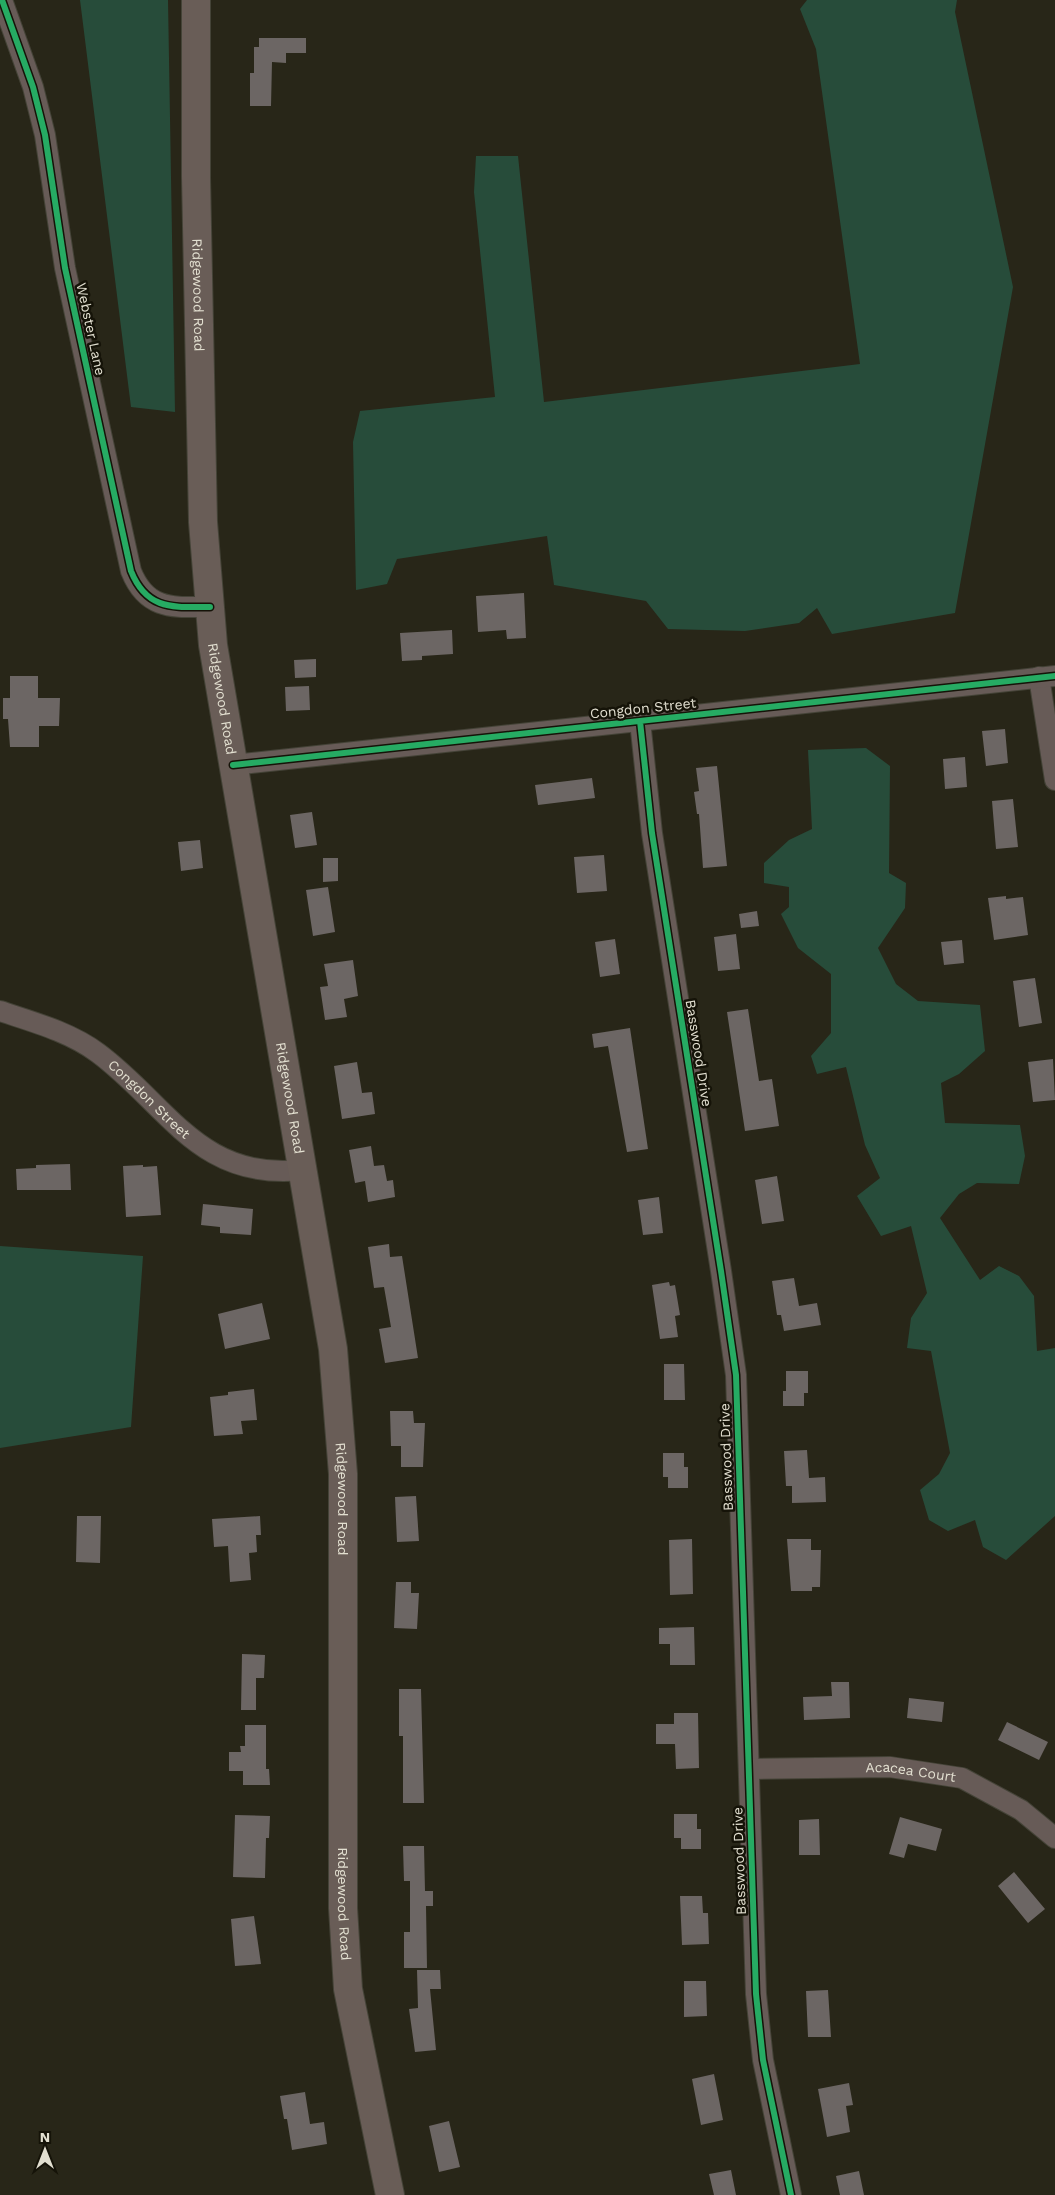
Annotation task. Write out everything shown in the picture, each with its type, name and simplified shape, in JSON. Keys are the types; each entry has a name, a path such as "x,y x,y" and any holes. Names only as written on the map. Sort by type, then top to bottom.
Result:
{"main road":[{"name":"Ridgewood Road","path":"196,0 196,177 203,522 213,645 333,1349 343,1474 344,1908 348,1989 390,2195"}],"street":[{"name":"Webster Lane","path":"2,0 30,79 45,135 65,268 131,571 142,591 157,603 172,607 210,607"},
{"name":"Congdon Street","path":"233,765 1047,676"},
{"path":"1047,676 1055,780"},
{"name":"Basswood Drive","path":"640,721 652,833 736,1376 756,1994 763,2060 791,2195"},
{"name":"Congdon Street","path":"0,1011 58,1032 97,1052 184,1134 205,1148 230,1161 256,1170 277,1172 302,1170"},
{"name":"Acacea Court","path":"749,1768 890,1767 962,1778 1021,1810 1055,1838"}],"green space":[{"path":"80,0 168,0 175,412 131,407"},
{"path":"807,0 957,0 955,12 1013,287 955,613 832,634 817,608 799,623 745,631 668,629 646,601 554,585 547,536 397,559 387,584 356,590 353,442 360,411 495,397 474,192 476,156 518,156 544,402 860,364 816,49 800,9"},
{"path":"866,748 890,766 889,873 906,883 905,908 878,948 896,984 918,1001 980,1005 985,1051 959,1074 941,1083 945,1123 1020,1125 1025,1156 1019,1184 977,1183 959,1194 940,1218 980,1280 999,1266 1019,1276 1034,1296 1037,1351 1055,1348 1055,1516 1006,1560 983,1547 975,1520 948,1531 929,1520 920,1490 939,1474 950,1453 931,1351 907,1348 911,1318 927,1293 911,1226 881,1236 857,1196 880,1178 865,1145 846,1067 817,1074 811,1056 831,1033 831,974 798,948 781,914 789,907 789,887 764,883 764,863 789,840 812,829 808,750"},
{"path":"0,1246 143,1256 131,1427 0,1448"}],"building":[{"path":"259,38 306,38 306,53 286,53 286,63 272,62 271,106 250,106 250,73 254,73 254,47 259,47"},
{"path":"524,593 526,638 507,639 506,630 478,632 476,596"},
{"path":"452,630 453,654 422,656 422,660 402,661 400,633"},
{"path":"316,659 316,677 295,678 294,660"},
{"path":"10,676 38,676 38,698 60,698 59,726 39,726 39,747 10,747 8,719 3,719 3,698 10,698"},
{"path":"309,686 310,710 286,711 285,687"},
{"path":"1005,729 1008,763 986,766 982,731"},
{"path":"965,757 967,787 945,789 943,759"},
{"path":"717,766 727,866 703,868 699,814 697,814 694,792 699,791 696,768"},
{"path":"592,778 595,798 538,805 535,785"},
{"path":"1013,799 1018,847 996,849 992,801"},
{"path":"312,812 317,845 295,848 290,815"},
{"path":"200,840 203,868 181,871 178,842"},
{"path":"604,855 607,891 577,893 574,857"},
{"path":"323,858 338,858 338,881 323,882"},
{"path":"328,887 335,932 313,936 306,890"},
{"path":"1006,896 1006,899 1023,897 1028,935 994,940 988,898"},
{"path":"757,911 759,926 741,928 739,914"},
{"path":"736,934 740,969 718,971 714,937"},
{"path":"615,939 620,974 600,977 595,942"},
{"path":"962,940 964,963 944,965 941,942"},
{"path":"353,960 358,996 344,999 347,1017 325,1020 320,987 328,986 324,964"},
{"path":"1035,978 1042,1023 1019,1027 1013,981"},
{"path":"748,1009 759,1081 772,1079 779,1126 745,1131 727,1012"},
{"path":"630,1028 648,1149 627,1152 608,1046 594,1048 592,1034"},
{"path":"1053,1059 1055,1100 1033,1102 1028,1062"},
{"path":"357,1062 362,1093 372,1092 375,1114 342,1119 334,1066"},
{"path":"371,1146 374,1166 384,1165 387,1181 393,1180 395,1197 368,1202 365,1181 355,1183 349,1150"},
{"path":"70,1164 71,1190 17,1190 16,1169 36,1168 36,1165"},
{"path":"143,1165 143,1167 157,1166 161,1215 126,1217 123,1166"},
{"path":"777,1176 784,1221 762,1224 755,1180"},
{"path":"659,1197 663,1233 643,1235 638,1200"},
{"path":"203,1204 253,1209 251,1235 220,1233 220,1227 201,1225"},
{"path":"389,1244 390,1257 402,1256 418,1358 385,1363 379,1329 391,1327 384,1287 374,1288 368,1247"},
{"path":"794,1278 799,1306 817,1303 821,1325 784,1331 781,1315 777,1315 772,1281"},
{"path":"669,1282 670,1286 675,1285 680,1315 675,1316 678,1337 660,1339 652,1285"},
{"path":"262,1303 270,1339 225,1349 218,1314"},
{"path":"664,1364 684,1364 685,1400 664,1400"},
{"path":"786,1371 808,1371 808,1393 804,1393 804,1406 783,1406 783,1391 786,1391"},
{"path":"254,1389 257,1420 241,1421 243,1434 214,1436 210,1397 228,1395 228,1392"},
{"path":"390,1411 413,1411 414,1423 425,1423 423,1467 401,1467 401,1446 391,1446"},
{"path":"807,1450 809,1478 825,1477 826,1502 792,1503 792,1486 786,1486 784,1451"},
{"path":"663,1453 684,1453 684,1467 688,1467 688,1488 668,1488 668,1477 663,1477"},
{"path":"416,1496 419,1541 397,1542 395,1497"},
{"path":"77,1516 101,1516 100,1563 76,1562"},
{"path":"260,1516 261,1535 256,1535 257,1552 249,1553 251,1580 230,1582 228,1546 214,1547 212,1519"},
{"path":"692,1539 693,1594 670,1595 669,1540"},
{"path":"787,1539 811,1539 811,1550 821,1550 820,1587 812,1587 812,1591 791,1591"},
{"path":"396,1582 411,1582 411,1593 419,1593 417,1629 394,1628"},
{"path":"694,1627 695,1665 670,1665 670,1644 659,1644 659,1628"},
{"path":"242,1654 265,1655 264,1678 256,1678 256,1710 241,1710"},
{"path":"831,1682 849,1682 850,1718 804,1720 803,1697 832,1696"},
{"path":"399,1689 421,1689 424,1803 403,1803 403,1736 399,1736"},
{"path":"909,1698 944,1702 942,1722 907,1718"},
{"path":"674,1713 698,1713 699,1768 676,1769 675,1744 656,1744 656,1724 674,1724"},
{"path":"1007,1722 1048,1742 1039,1760 998,1740"},
{"path":"245,1725 266,1725 266,1769 269,1769 270,1785 243,1785 243,1771 229,1771 229,1752 241,1752 240,1746 245,1746"},
{"path":"674,1814 697,1814 697,1829 701,1829 701,1849 681,1849 681,1838 674,1838"},
{"path":"235,1815 270,1816 269,1838 266,1838 265,1878 233,1877"},
{"path":"900,1817 942,1829 936,1851 908,1844 904,1858 889,1854"},
{"path":"819,1819 820,1855 799,1855 799,1820"},
{"path":"403,1846 424,1846 425,1891 433,1891 433,1906 426,1906 427,1968 404,1968 404,1932 410,1932 410,1881 404,1881"},
{"path":"1014,1872 1045,1909 1028,1923 998,1886"},
{"path":"680,1896 702,1896 703,1913 708,1913 709,1944 682,1945"},
{"path":"254,1916 261,1964 235,1966 231,1919"},
{"path":"417,1970 440,1970 441,1989 430,1989 436,2050 415,2052 409,2009 418,2008"},
{"path":"684,1981 706,1981 707,2016 684,2017"},
{"path":"828,1990 831,2037 808,2037 806,1991"},
{"path":"714,2074 723,2120 701,2125 692,2079"},
{"path":"849,2083 853,2105 846,2106 850,2132 827,2137 818,2089"},
{"path":"305,2092 310,2124 324,2122 327,2144 292,2150 287,2119 284,2119 280,2096"},
{"path":"449,2121 460,2167 439,2172 429,2126"},
{"path":"731,2170 736,2195 714,2195 709,2174"},
{"path":"859,2171 864,2195 840,2195 836,2176"}],"cycle path":[{"path":"2,0 33,87 45,135 65,268 131,571 145,594 154,600 173,606 210,607"},
{"path":"233,765 1055,676"},
{"path":"640,721 652,833 736,1375 756,1994 763,2060 791,2195"}]}
